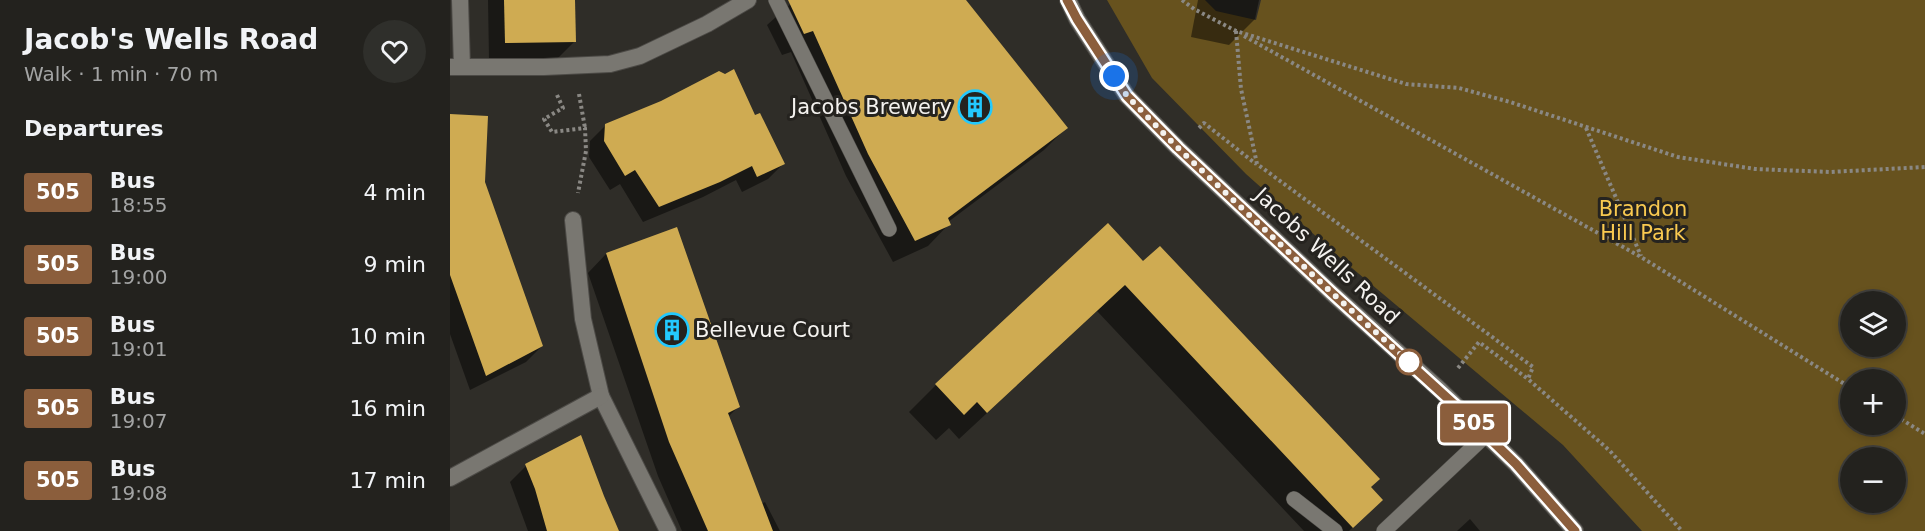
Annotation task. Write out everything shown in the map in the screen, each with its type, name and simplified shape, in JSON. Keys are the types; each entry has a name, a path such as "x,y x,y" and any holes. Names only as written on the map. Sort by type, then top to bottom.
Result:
{"street":[{"path":"460,0 456,67 544,68 610,64 640,56 707,24 748,0"},
{"name":"Jacobs Wells Road","path":"1068,0 1077,19 1127,96 1178,148 1332,293 1440,390 1516,464 1575,531"},
{"path":"573,220 583,319 602,396 668,531"},
{"path":"450,478 602,396"}],"lane":[{"path":"776,0 889,229"},
{"path":"1384,531 1486,435"},
{"path":"1294,499 1335,531"}],"path":[{"path":"1182,0 1194,9 1641,257 1840,381"},
{"path":"1236,31 1241,89 1257,164 1533,367 1528,379"},
{"path":"1236,31 1406,84 1459,88 1510,102 1678,157 1755,169 1830,172 1925,167"},
{"path":"573,220 586,151 585,128 574,67"},
{"path":"544,68 563,108 544,119 552,132 585,128"},
{"path":"1586,128 1641,257"},
{"path":"1440,390 1479,342 1528,379 1610,451 1682,531"},
{"path":"1906,422 1925,434"}],"green space":[{"name":"Brandon Hill Park","path":"1107,0 1205,0 1216,11 1256,20 1261,0 1925,0 1925,531 1642,531 1563,445 1346,263 1246,174 1152,78"}],"building":[{"path":"504,0 575,0 576,42 505,43"},
{"path":"788,0 966,0 1068,128 948,218 951,225 915,241 868,154 813,31 804,34"},
{"path":"734,69 755,115 760,113 785,164 757,177 752,166 659,207 635,170 625,176 604,141 605,124 661,101 719,71 725,74"},
{"path":"450,114 488,116 485,182 543,346 486,376 450,275"},
{"path":"1108,223 1143,261 1160,246 1380,479 1371,487 1383,500 1353,528 1125,285 987,413 977,402 964,415 935,384"},
{"name":"Bellevue Court","path":"677,227 740,407 728,413 773,531 708,531 669,442 606,253"},
{"path":"581,435 619,531 547,531 525,464"}],"bus line":[{"name":"505","path":"1067,0 1127,96 1178,148 1332,293 1440,390 1516,464 1575,531"}],"place":[{"name":"Jacobs Brewery","path":"975,107"},
{"name":"Bellevue Court","path":"672,330"}],"route":[{"path":"1114,76 1127,96 1178,148 1409,362"}]}
